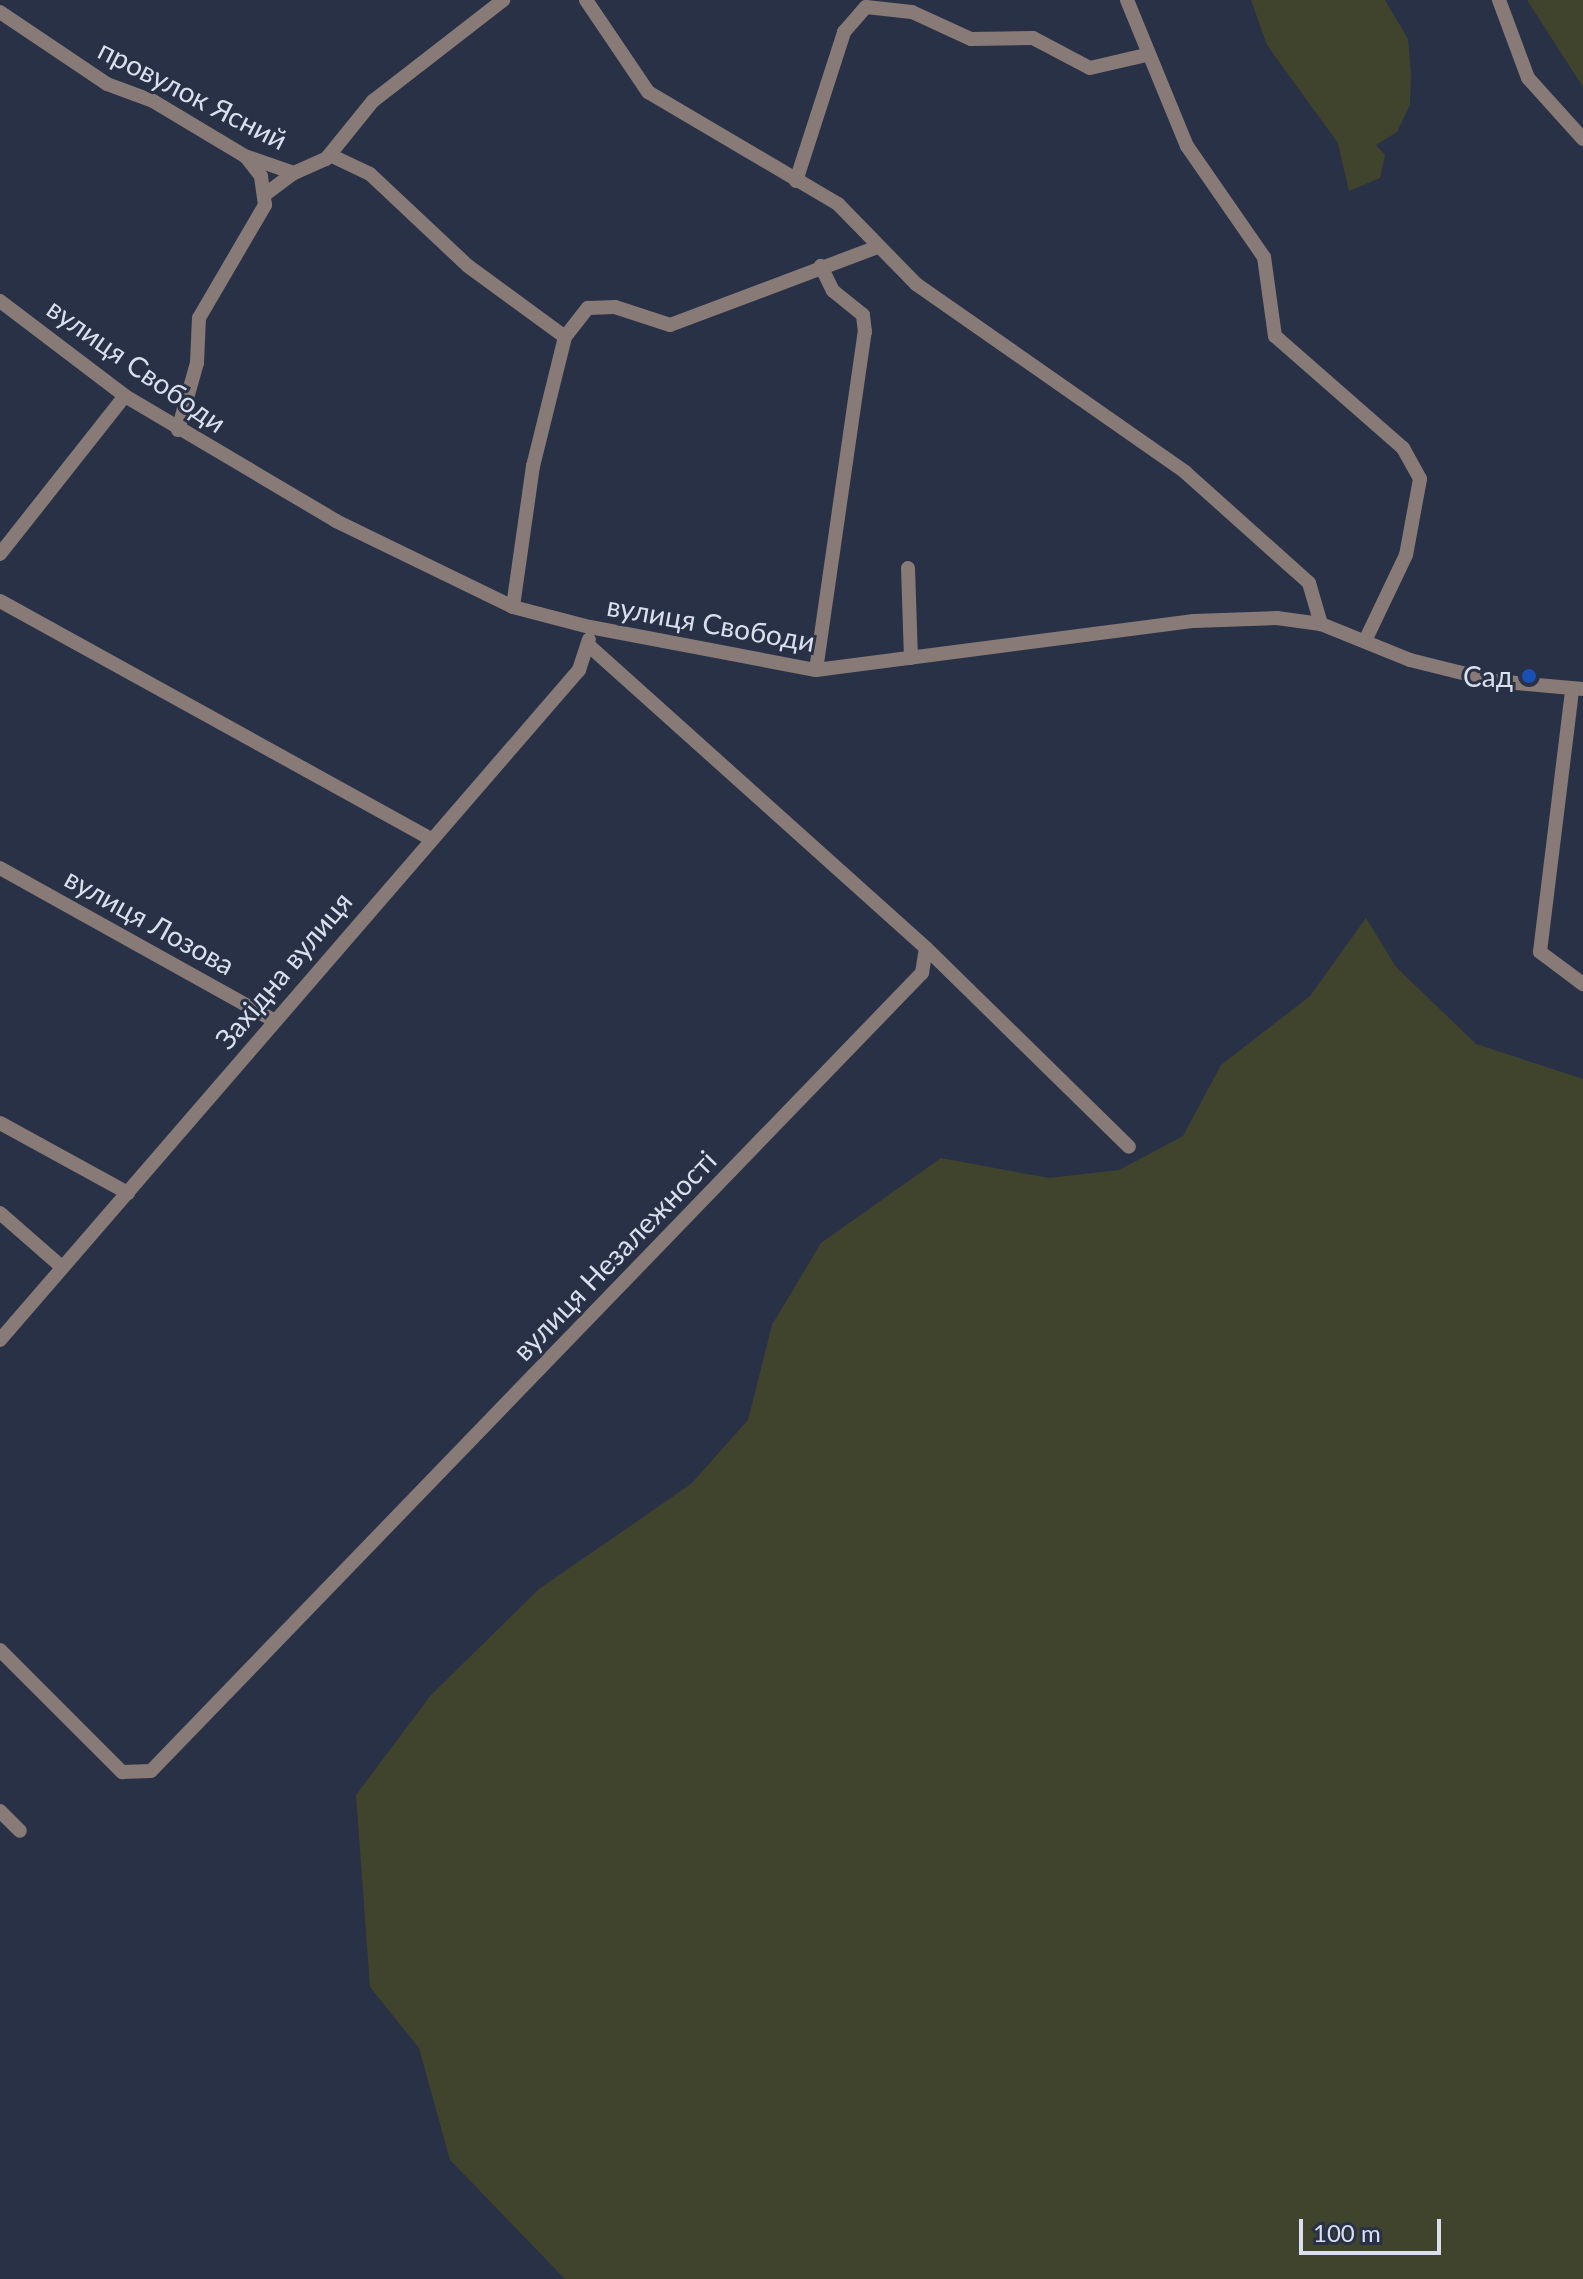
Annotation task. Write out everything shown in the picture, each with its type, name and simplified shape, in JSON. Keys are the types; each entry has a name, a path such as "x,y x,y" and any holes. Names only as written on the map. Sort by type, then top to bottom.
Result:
{"street":[{"name":"провулок Ясний","path":"0,12 107,84 153,101 245,156 294,173 330,155 373,101 503,0"},
{"path":"586,0 648,92 838,204 916,284 1185,472 1309,583 1321,624"},
{"path":"1127,0 1146,55 1187,146 1264,257 1275,336 1403,448 1420,479 1406,555 1365,641"},
{"path":"1499,0 1528,78 1583,139"},
{"path":"796,181 844,32 866,7 912,12 971,39 1033,38 1090,68 1146,55"},
{"path":"330,155 370,174 468,266 565,337"},
{"path":"245,156 267,193"},
{"path":"178,430 197,363 199,318 263,212 267,193 294,173"},
{"path":"513,607 533,466 565,337 588,308 615,307 670,325 878,247"},
{"path":"816,670 865,332 863,315 833,291 821,266"},
{"name":"вулиця Свободи","path":"0,301 125,396 178,430 403,557 513,607 590,627 816,670 1194,621 1321,624 1494,681 1578,690"},
{"path":"0,554 125,396"},
{"path":"908,568 911,658"},
{"path":"0,601 428,837"},
{"name":"Західна вулиця","path":"0,1340 275,1021 428,837 579,670 589,646 590,627"},
{"path":"589,646 926,948 1129,1147"},
{"path":"1578,690 1540,952 1583,984"},
{"name":"вулиця Лозова","path":"0,868 275,1021"},
{"name":"вулиця Незалежності","path":"0,1650 122,1772 151,1771 917,982 926,948"},
{"path":"0,1123 128,1193"},
{"path":"0,1213 62,1267"},
{"path":"0,1811 20,1831"}],"green space":[{"path":"1251,0 1385,0 1408,39 1411,74 1410,105 1397,132 1376,145 1385,155 1380,178 1349,191 1338,143 1267,45"},
{"path":"1527,0 1583,0 1583,87"},
{"path":"1366,918 1396,967 1476,1044 1583,1079 1583,2279 565,2279 450,2160 419,2048 370,1987 356,1795 431,1695 539,1589 691,1484 748,1420 772,1325 821,1243 941,1158 1049,1178 1119,1170 1183,1136 1221,1065 1310,996"}],"place":[{"name":"Сад","path":"1529,676"}]}
